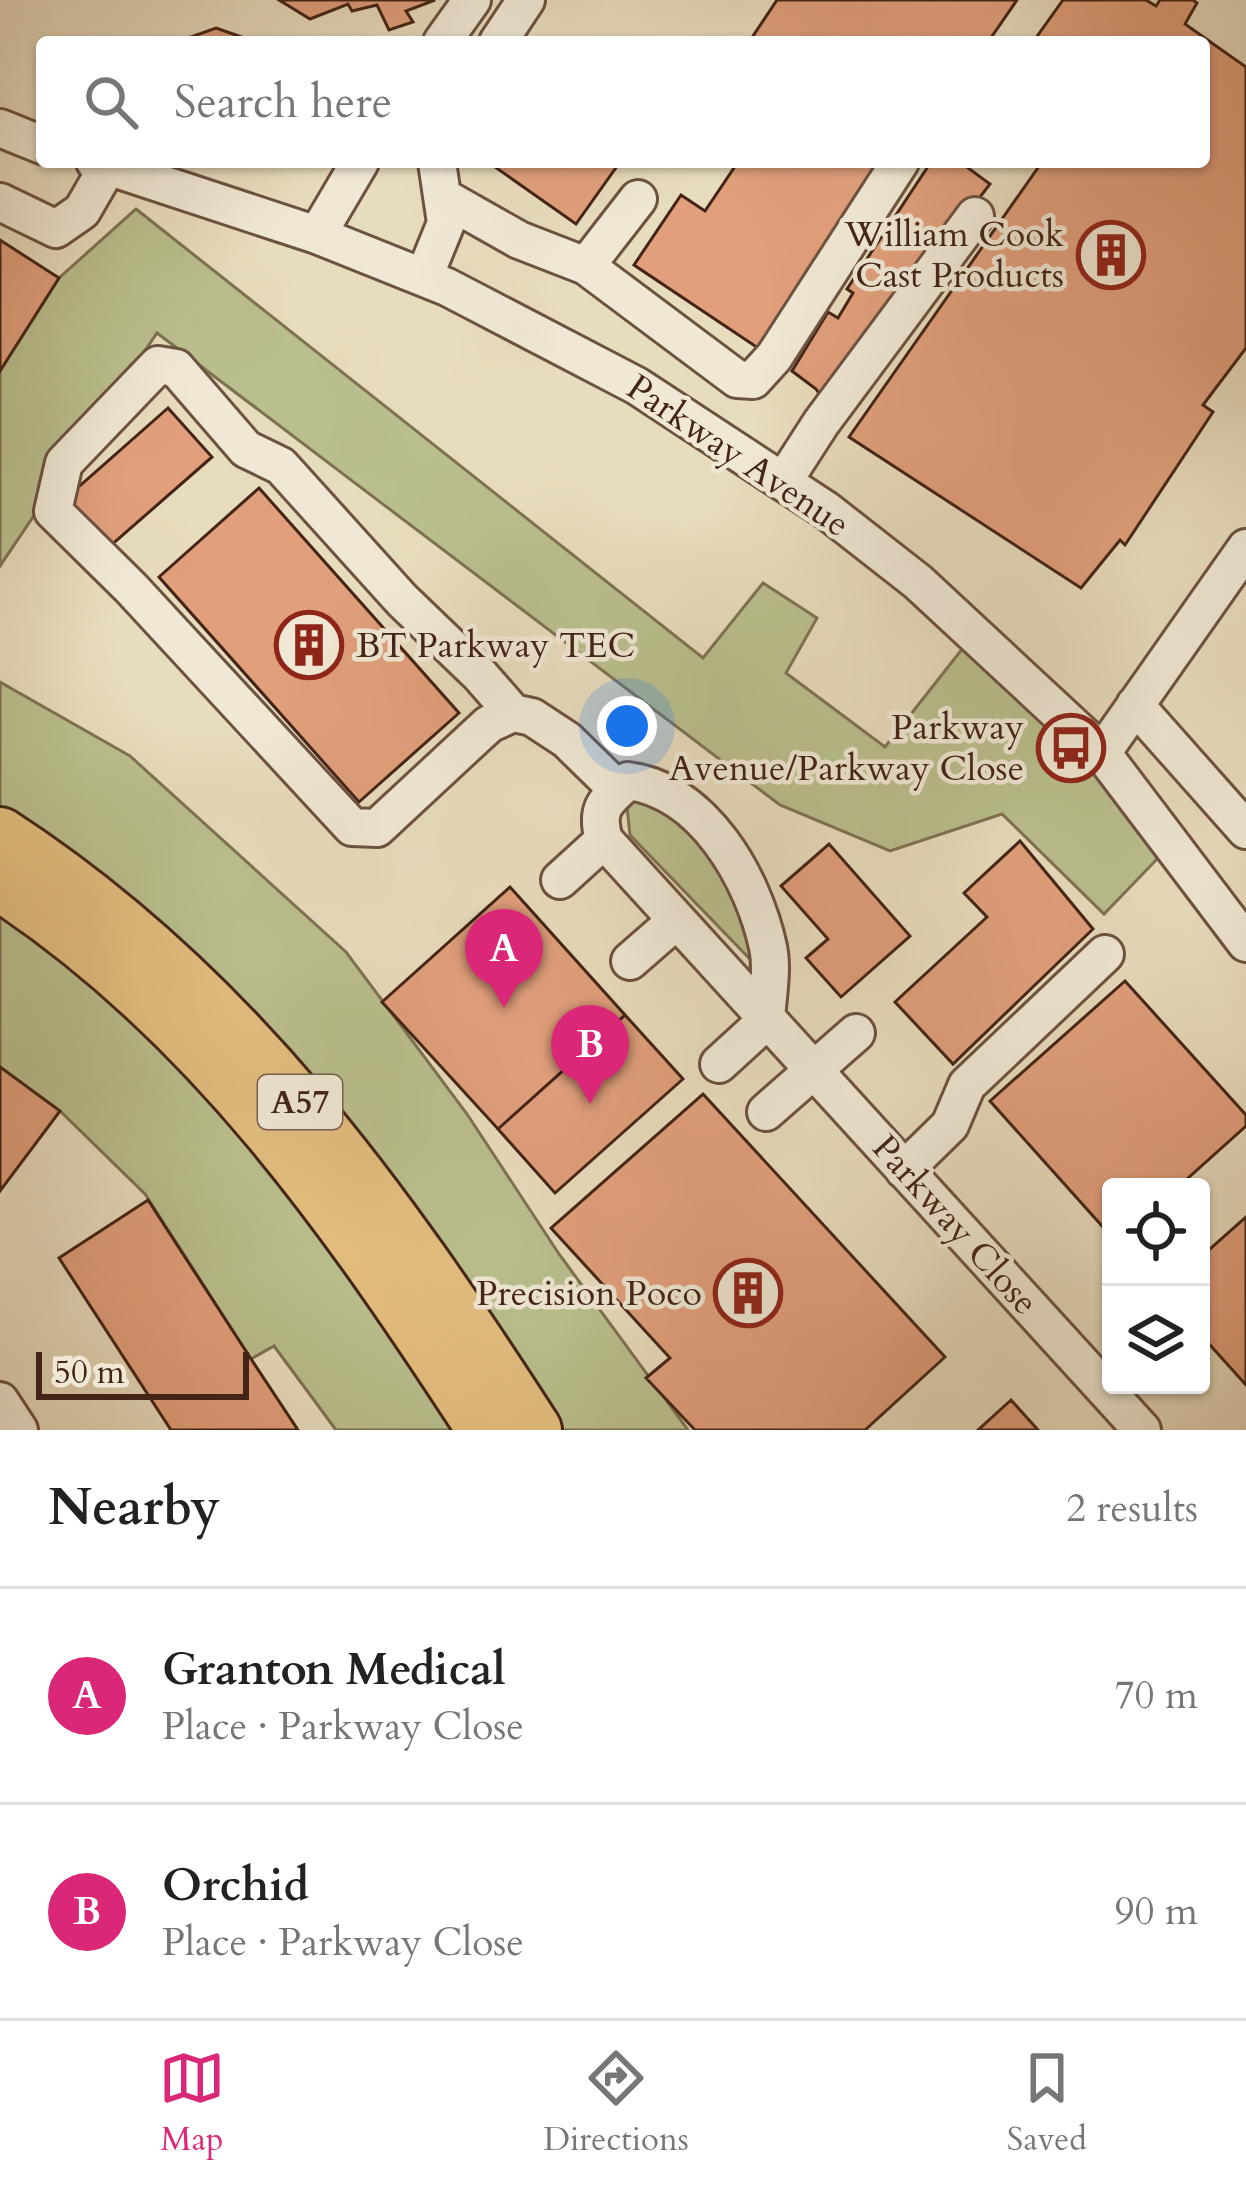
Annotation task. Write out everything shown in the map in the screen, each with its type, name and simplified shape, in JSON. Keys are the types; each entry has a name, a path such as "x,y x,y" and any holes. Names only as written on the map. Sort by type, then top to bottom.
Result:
{"highway":[{"name":"A57","path":"0,835 117,919 228,1021 283,1080 368,1183 534,1430"},
{"name":"A57","path":"0,883 97,954 174,1023 246,1098 392,1287 485,1430"}],"street":[{"path":"446,36 472,0"},
{"path":"502,36 526,0"},
{"path":"0,128 36,143"},
{"path":"0,202 56,229 82,211 100,168"},
{"name":"Parkway Avenue","path":"114,168 317,235 424,277 546,355 637,386 783,482 917,582 1102,753 1246,943"},
{"path":"317,235 356,168"},
{"path":"440,180 519,240 586,266 737,379 753,380 774,357 896,168"},
{"path":"424,277 446,223 440,180"},
{"path":"586,266 638,199"},
{"path":"783,482 821,423 975,216"},
{"path":"513,713 489,724 377,828 352,827 130,588 52,512 64,463 158,365 176,368 246,449 281,466 513,713 532,717 635,787 682,802 739,864 769,950 766,1022 719,1064"},
{"path":"1102,753 1246,548"},
{"path":"1135,705 1246,830"},
{"path":"560,880 604,840 599,820 606,801 635,787"},
{"name":"Parkway Close","path":"604,840 1142,1430"},
{"path":"630,961 676,920"},
{"path":"904,1169 950,1125 967,1085 1105,954"},
{"path":"766,1112 856,1033"},
{"path":"0,1401 19,1430"}],"green space":[{"path":"136,209 703,658 763,583 817,618 786,673 885,747 963,648 1063,731 1161,855 1104,914 1002,814 890,851 780,805 157,333 0,566 0,371 59,278"},
{"path":"0,682 130,756 346,952 467,1114 559,1254 688,1430 563,1430 384,1168 246,1004 170,930 88,864 0,808"},
{"path":"654,787 740,871 774,984 630,835 627,807 634,790"},
{"path":"0,900 213,1089 470,1430 336,1430 274,1346 251,1359 145,1194 60,1111 0,1067"}],"building":[{"path":"279,0 435,0 406,11 413,22 389,30 377,5 352,11 348,4 310,19"},
{"path":"777,0 1017,0 992,36 753,36"},
{"name":"William Cook Cast Products","path":"1063,0 1146,0 1156,6 1160,0 1193,0 1197,3 1185,24 1202,36 1037,36"},
{"path":"216,28 239,36 194,36"},
{"name":"William Cook Cast Products","path":"1210,42 1246,67 1246,348 1203,405 1213,412 1125,545 1120,540 1081,588 849,437 1038,168 1210,168"},
{"path":"497,168 616,168 576,224"},
{"name":"William Cook Cast Products","path":"734,168 878,168 758,348 634,265 681,195 705,211"},
{"path":"927,168 968,168 990,184 824,401 792,371 828,312 838,318 853,293 847,289"},
{"path":"0,240 59,278 0,371"},
{"path":"168,408 212,457 108,548 65,499"},
{"name":"BT Parkway TEC","path":"259,488 459,713 359,802 159,577"},
{"path":"1020,841 1093,929 953,1064 895,1002 987,917 964,893"},
{"path":"829,844 910,936 841,997 806,958 828,939 781,886"},
{"path":"510,887 625,1015 498,1129 382,1002"},
{"path":"1125,981 1246,1115 1246,1126 1188,1178 1102,1178 1102,1226 990,1101"},
{"path":"625,1015 683,1079 555,1193 498,1129"},
{"path":"0,1067 60,1111 0,1191"},
{"name":"Precision Poco","path":"703,1094 945,1357 865,1430 695,1430 646,1378 670,1358 551,1228"},
{"path":"148,1200 298,1430 171,1430 59,1258"},
{"path":"1246,1217 1246,1385 1210,1345 1210,1249"},
{"path":"1011,1400 1038,1430 978,1430"}],"place":[{"name":"William Cook Cast Products","path":"1111,255"},
{"name":"BT Parkway TEC","path":"309,645"},
{"name":"Parkway Avenue/Parkway Close","path":"1071,748"},
{"name":"Granton Medical","path":"504,1008"},
{"name":"Orchid","path":"590,1104"},
{"name":"Precision Poco","path":"748,1293"}]}
